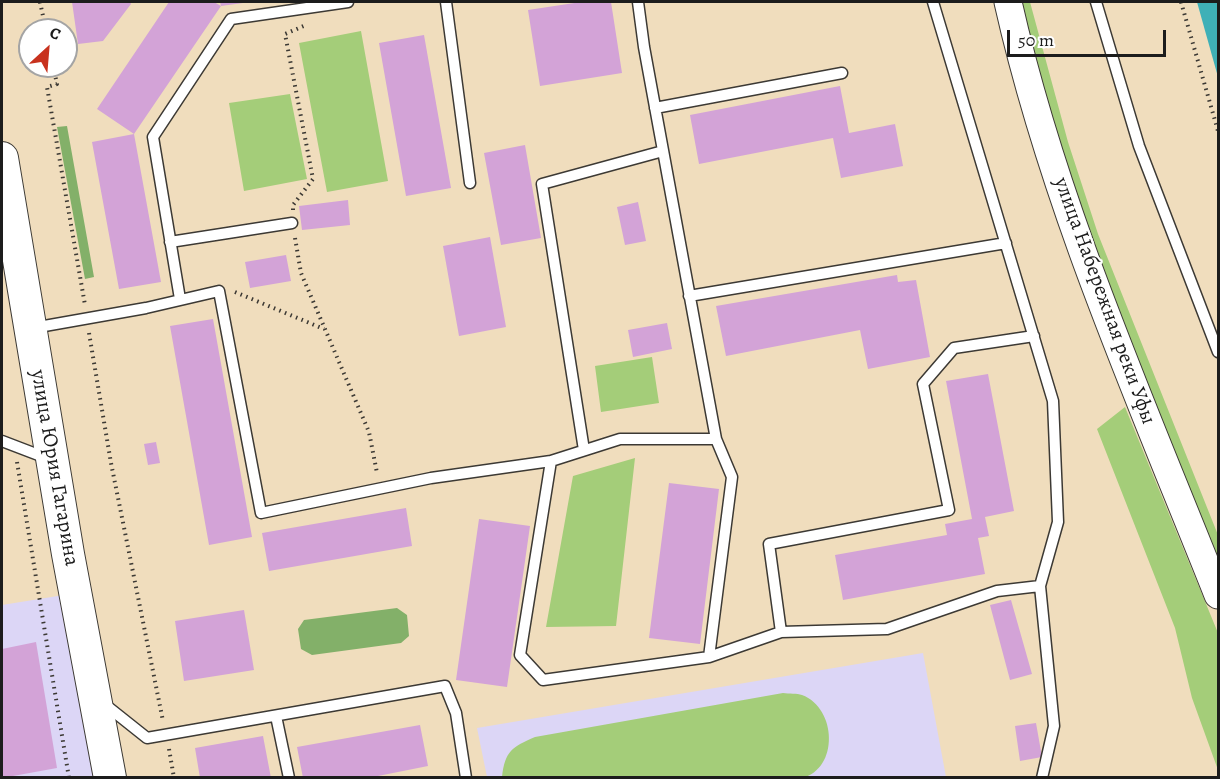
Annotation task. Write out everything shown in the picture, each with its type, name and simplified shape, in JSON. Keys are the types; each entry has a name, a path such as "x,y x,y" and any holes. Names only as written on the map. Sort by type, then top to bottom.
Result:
{"main road":[{"name":"улица Юрия Гагарина","path":"2,158 52,461 110,777"}],"street":[{"name":"улица Набережная реки Уфы","path":"1008,2 1021,60 1060,184 1117,343 1218,595"}],"lane":[{"path":"180,299 153,137 231,19 348,2"},
{"path":"446,2 470,183"},
{"path":"638,2 655,108 716,439 732,477 708,657"},
{"path":"933,2 1053,401 1058,522 1040,586 1054,726 1041,777"},
{"path":"1096,2 1139,146 1218,352"},
{"path":"655,108 842,73"},
{"path":"584,450 542,184 663,151"},
{"path":"170,242 292,223"},
{"path":"689,296 1006,243"},
{"path":"30,328 87,319 219,291 261,513 431,478 551,461 620,439 716,439"},
{"path":"781,632 769,544 948,510 923,384 954,348 1034,336"},
{"path":"2,441 52,461"},
{"path":"551,461 520,655 543,680 708,657 781,632 887,629 997,591 1040,586"},
{"path":"95,697 147,738 445,686 456,713 466,777"},
{"path":"276,716 289,777"}],"path":[{"path":"40,2 43,18"},
{"path":"1181,2 1218,131"},
{"path":"307,25 285,34 314,179 293,206 292,223 301,273 369,432 380,488"},
{"path":"56,78 57,84 47,87 111,463 174,777"},
{"path":"219,291 238,292 325,330"},
{"path":"14,444 69,777"}],"shaded area":[{"path":"64,595 96,777 2,778 2,605"},
{"path":"923,653 946,777 487,777 477,728"}],"green space":[{"path":"1020,2 1030,2 1068,142 1098,234 1218,535 1218,566 1121,329 1065,168"},
{"path":"361,31 388,181 327,192 299,43"},
{"path":"290,94 307,179 244,191 229,103"},
{"path":"67,126 94,277 85,279 57,127"},
{"path":"652,357 659,403 601,412 595,366"},
{"path":"1125,407 1218,633 1218,770 1192,698 1175,628 1097,429"},
{"path":"635,458 616,626 546,627 573,476"},
{"path":"397,608 407,615 409,636 401,643 312,655 301,649 298,629 304,620"},
{"path":"783,693 800,694 814,702 822,712 827,725 829,738 823,763 814,772 802,778 502,777 505,761 511,751 535,737"}],"water":[{"path":"1197,2 1218,2 1218,77"}],"building":[{"path":"72,2 130,2 131,4 103,41 78,44 78,18 74,18"},
{"path":"169,2 214,2 221,6 134,134 97,109"},
{"path":"220,2 243,2 243,3 221,6"},
{"path":"581,2 611,2 622,73 540,86 528,10"},
{"path":"424,35 451,188 406,196 379,43"},
{"path":"840,86 849,133 895,124 903,166 841,178 833,138 699,164 690,115"},
{"path":"134,134 161,282 119,289 92,142"},
{"path":"525,145 541,238 501,245 484,153"},
{"path":"348,200 350,225 302,230 299,206"},
{"path":"638,202 646,241 625,245 617,207"},
{"path":"490,237 506,327 459,336 443,246"},
{"path":"286,255 291,281 250,288 245,262"},
{"path":"897,275 898,282 916,280 930,357 868,369 860,330 726,356 716,306"},
{"path":"213,319 252,537 209,545 170,326"},
{"path":"667,323 672,349 633,357 628,330"},
{"path":"988,374 1014,511 985,517 989,536 978,538 985,574 843,600 835,555 947,535 945,524 972,519 946,381"},
{"path":"156,442 160,463 148,465 144,444"},
{"path":"669,483 719,489 700,644 649,638"},
{"path":"406,508 412,546 269,571 262,533"},
{"path":"479,519 530,526 507,687 456,680"},
{"path":"1011,600 1032,674 1010,680 990,605"},
{"path":"244,610 254,670 184,681 175,621"},
{"path":"36,642 57,768 2,778 2,649"},
{"path":"1036,723 1042,757 1020,761 1015,726"},
{"path":"420,725 428,766 368,778 303,778 297,747"},
{"path":"263,736 271,778 200,778 195,748"}]}
